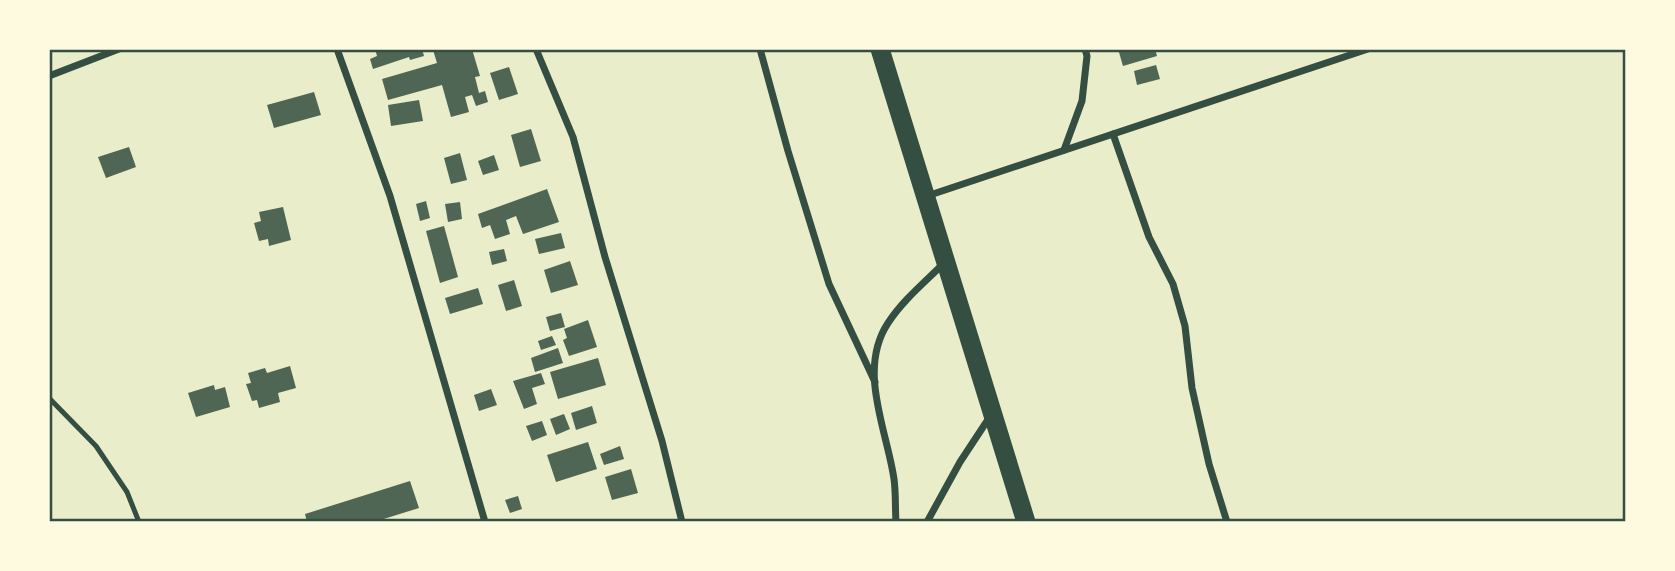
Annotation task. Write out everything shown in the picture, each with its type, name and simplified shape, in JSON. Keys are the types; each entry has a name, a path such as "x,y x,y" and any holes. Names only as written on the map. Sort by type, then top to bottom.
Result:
{"highway":[{"path":"880,49 1026,522"}],"street":[{"path":"49,76 119,49"},
{"path":"337,49 390,196 485,522"},
{"path":"536,49 573,136 605,257 662,441 682,522"},
{"path":"761,49 788,152 829,284 876,383"},
{"path":"1064,150 1082,101 1087,56 1085,49"},
{"path":"927,196 1368,49"},
{"path":"1113,134 1149,237 1173,284 1185,326 1192,388 1209,464 1227,522"},
{"path":"896,522 894,479 874,395 877,354 887,325 907,298 946,261"},
{"path":"927,522 960,462 992,413"}],"lane":[{"path":"49,398 96,446 127,492 139,522"}],"building":[{"path":"375,49 422,49 424,56 410,60 409,57 373,69 370,59 377,56"},
{"path":"472,49 480,76 475,77 479,93 485,91 488,102 476,106 472,95 465,97 469,112 451,117 442,85 388,100 382,79 437,63 433,50"},
{"path":"1118,49 1155,49 1157,56 1123,66"},
{"path":"1156,65 1160,79 1137,85 1134,71"},
{"path":"509,67 518,94 499,100 490,73"},
{"path":"314,92 321,115 274,128 267,105"},
{"path":"419,100 423,121 391,126 388,105"},
{"path":"531,129 541,161 520,167 511,135"},
{"path":"129,147 136,167 106,178 98,157"},
{"path":"460,153 467,180 451,184 444,158"},
{"path":"494,155 499,170 483,175 478,161"},
{"path":"547,189 559,222 523,234 516,216 506,220 510,234 495,239 490,225 482,228 478,214"},
{"path":"426,201 430,218 420,221 416,204"},
{"path":"460,202 462,219 448,222 445,204"},
{"path":"283,207 291,240 269,246 268,239 259,241 254,223 261,221 259,212"},
{"path":"444,226 458,277 440,283 426,231"},
{"path":"561,233 565,248 539,254 535,239"},
{"path":"504,249 507,261 492,265 489,252"},
{"path":"570,261 578,285 551,293 544,270"},
{"path":"514,280 522,306 506,311 498,285"},
{"path":"478,288 483,304 450,314 445,298"},
{"path":"561,313 565,327 550,331 546,317"},
{"path":"588,320 597,347 569,356 563,340 567,338 564,329"},
{"path":"552,336 556,345 541,350 538,341"},
{"path":"558,348 563,363 535,372 531,358"},
{"path":"598,358 606,385 558,399 550,372"},
{"path":"290,366 296,388 278,393 280,402 259,408 257,400 252,401 246,384 251,383 248,373 265,368 267,373"},
{"path":"541,373 545,384 532,388 537,404 524,409 513,381"},
{"path":"214,385 215,390 225,387 230,407 196,417 188,393"},
{"path":"491,389 497,405 479,411 474,395"},
{"path":"592,406 597,423 576,430 571,413"},
{"path":"564,414 570,429 556,435 550,419"},
{"path":"542,421 547,435 532,441 526,426"},
{"path":"588,442 597,469 556,482 547,455"},
{"path":"620,446 624,459 604,465 600,454"},
{"path":"631,469 638,493 612,500 605,477"},
{"path":"410,481 419,508 374,522 307,522 305,514"},
{"path":"518,496 522,509 510,513 505,500"}]}
